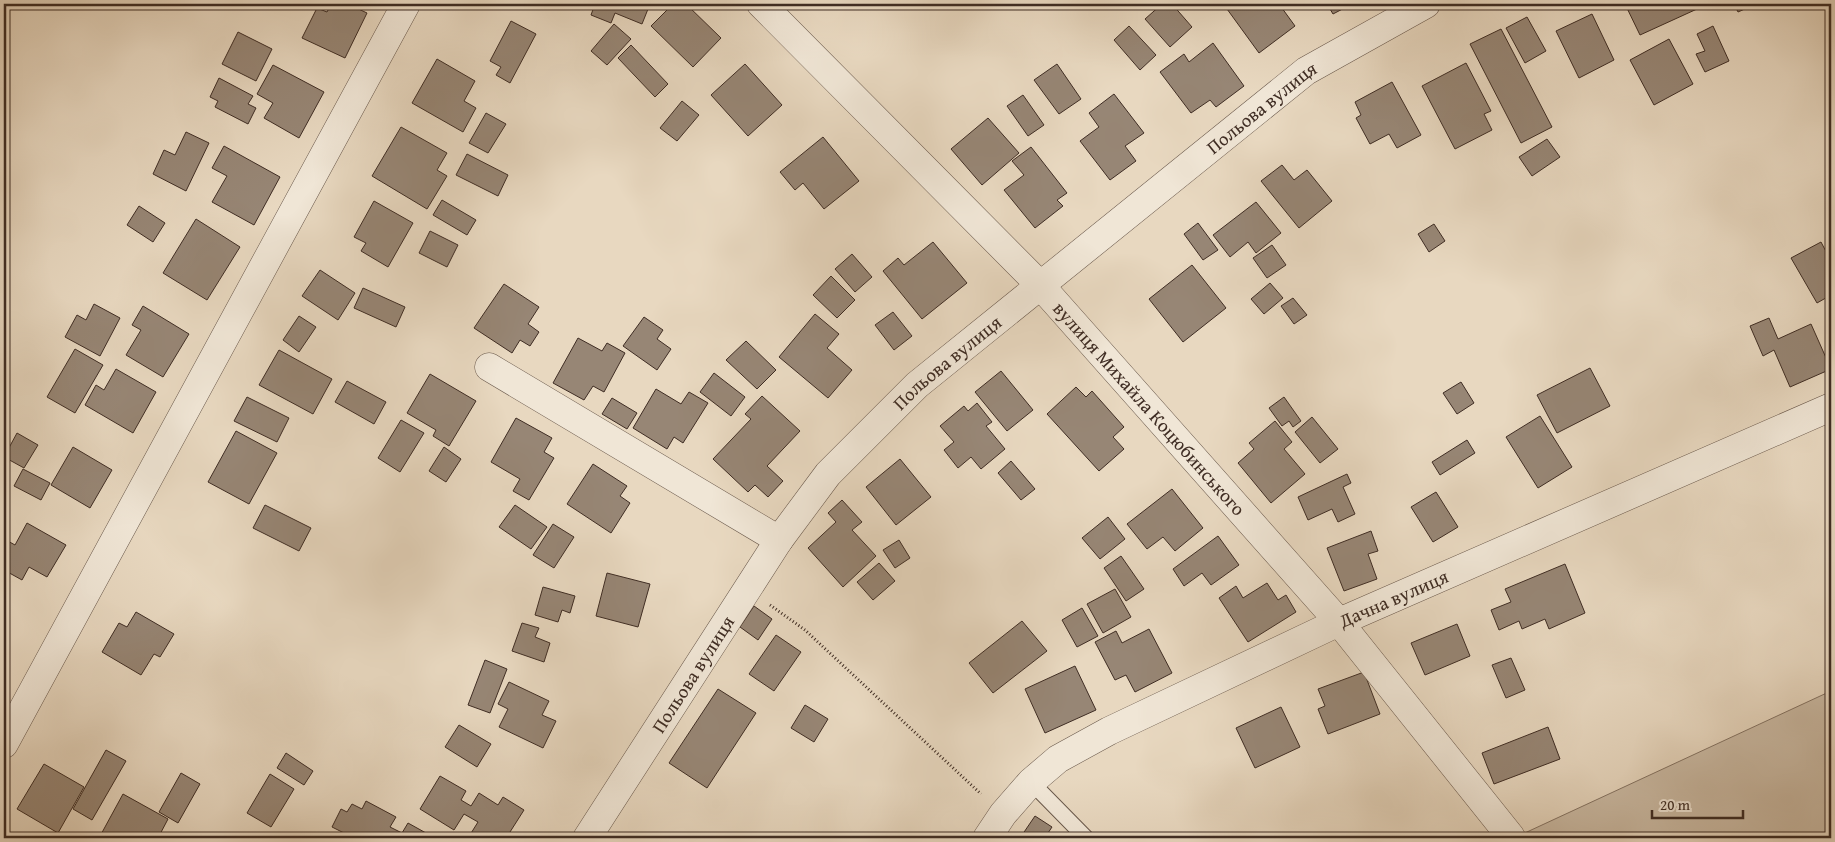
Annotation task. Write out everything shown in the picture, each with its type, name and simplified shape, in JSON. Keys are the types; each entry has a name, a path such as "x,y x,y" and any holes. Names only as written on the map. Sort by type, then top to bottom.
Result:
{"street":[{"path":"4,744 406,4"},
{"name":"вулиця Михайла Коцюбинського","path":"761,4 1040,284 1338,622 1511,837"},
{"name":"Польова вулиця","path":"587,838 779,540 828,474 917,385 1306,71 1426,4"},
{"path":"489,367 779,540"},
{"name":"Дачна вулиця","path":"987,838 1003,814 1031,782 1058,759 1109,731 1338,622 1831,408"}],"lane":[{"path":"1031,782 1086,838"}],"path":[{"path":"747,589 805,630 1003,814"}],"shaded area":[{"path":"1831,691 1831,838 1514,838"}],"building":[{"path":"331,4 348,4 367,13 345,58 302,38 317,8 327,12"},
{"path":"595,4 650,4 642,24 615,13 611,23 591,15"},
{"path":"673,4 686,4 721,38 693,67 651,26"},
{"path":"1162,4 1172,4 1192,27 1170,47 1145,19"},
{"path":"1234,4 1279,4 1295,26 1259,53 1227,9"},
{"path":"1327,4 1352,4 1333,14"},
{"path":"1625,4 1694,4 1697,9 1640,35"},
{"path":"1734,4 1756,4 1738,12"},
{"path":"1592,14 1614,60 1579,78 1556,31"},
{"path":"1527,17 1546,51 1525,63 1506,28"},
{"path":"511,21 536,34 510,83 496,75 501,67 490,61"},
{"path":"614,24 631,39 607,65 591,51"},
{"path":"1129,26 1156,55 1140,70 1114,40"},
{"path":"1713,26 1729,61 1705,72 1696,54 1705,51 1697,34"},
{"path":"1501,29 1552,127 1521,143 1470,44"},
{"path":"238,32 272,49 256,81 222,64"},
{"path":"1669,39 1693,84 1654,105 1630,60"},
{"path":"1213,43 1244,86 1216,107 1210,100 1191,113 1160,72 1184,54 1189,62"},
{"path":"631,45 668,84 655,97 618,58"},
{"path":"437,59 475,81 464,101 476,108 463,132 412,103"},
{"path":"1466,63 1491,111 1484,114 1492,130 1455,149 1422,86"},
{"path":"745,64 782,105 748,136 711,95"},
{"path":"1057,64 1081,99 1059,114 1034,80"},
{"path":"273,65 324,92 299,138 264,118 273,103 257,94"},
{"path":"219,78 253,96 248,104 256,108 248,124 215,107 218,101 210,97"},
{"path":"1392,82 1421,135 1397,148 1389,134 1370,144 1356,118 1361,115 1355,102"},
{"path":"1114,94 1144,133 1125,146 1136,161 1110,180 1080,141 1099,127 1089,113"},
{"path":"1023,95 1044,125 1028,136 1007,106"},
{"path":"682,101 699,115 677,141 660,128"},
{"path":"486,113 506,124 488,153 469,143"},
{"path":"988,118 1019,153 982,185 951,149"},
{"path":"401,127 447,153 437,170 447,176 427,209 372,176"},
{"path":"186,132 209,143 186,191 153,174 164,150 175,155"},
{"path":"823,137 859,181 824,209 803,183 795,190 780,172"},
{"path":"1547,139 1560,157 1532,176 1519,157"},
{"path":"224,146 280,177 254,225 212,202 227,176 212,168"},
{"path":"1031,147 1067,193 1057,200 1063,206 1035,228 1004,190 1024,175 1012,161"},
{"path":"467,154 508,175 498,196 456,175"},
{"path":"1282,165 1294,180 1307,170 1332,201 1299,228 1261,181"},
{"path":"442,200 476,220 467,235 433,215"},
{"path":"374,201 413,223 388,267 361,251 366,243 354,237"},
{"path":"1256,202 1281,233 1256,253 1248,242 1230,257 1213,235"},
{"path":"139,206 165,223 153,242 127,225"},
{"path":"196,219 240,247 207,300 163,273"},
{"path":"1198,223 1218,250 1203,260 1184,234"},
{"path":"1434,224 1445,241 1429,252 1418,234"},
{"path":"430,231 458,245 447,267 419,253"},
{"path":"933,242 967,283 922,319 883,271 898,258 904,265"},
{"path":"1821,242 1831,261 1831,295 1817,303 1791,258"},
{"path":"1272,245 1286,265 1267,278 1253,258"},
{"path":"852,254 872,277 855,292 835,269"},
{"path":"1192,265 1226,308 1183,342 1149,299"},
{"path":"320,270 355,293 338,320 302,296"},
{"path":"831,276 855,300 837,318 813,295"},
{"path":"1270,283 1283,298 1264,314 1251,299"},
{"path":"504,284 539,307 528,324 539,332 530,346 520,340 512,353 474,328"},
{"path":"363,288 405,307 396,327 354,308"},
{"path":"1293,298 1307,315 1294,324 1281,306"},
{"path":"94,304 120,318 100,356 65,337 77,315 86,320"},
{"path":"143,306 189,334 163,377 126,355 141,330 132,325"},
{"path":"893,312 912,336 894,350 875,325"},
{"path":"815,314 839,334 827,348 852,370 828,398 779,357"},
{"path":"299,316 316,327 299,352 283,340"},
{"path":"644,317 663,330 657,339 671,349 657,370 623,346"},
{"path":"1769,318 1778,339 1811,324 1831,369 1790,387 1774,350 1763,356 1750,326"},
{"path":"578,338 602,351 607,343 625,353 604,392 593,386 584,400 553,383"},
{"path":"746,341 776,370 757,389 726,360"},
{"path":"75,349 103,365 75,413 47,397"},
{"path":"279,350 332,379 313,414 259,385"},
{"path":"1590,368 1610,406 1557,433 1537,395"},
{"path":"116,369 156,392 133,433 85,405 96,385 104,390"},
{"path":"1001,371 1033,410 1007,431 975,392"},
{"path":"714,373 745,397 731,416 700,392"},
{"path":"430,374 476,401 449,446 433,436 436,430 407,413"},
{"path":"347,381 386,402 374,424 335,402"},
{"path":"1461,382 1474,403 1457,414 1443,393"},
{"path":"1076,387 1086,397 1092,391 1124,427 1113,437 1124,449 1099,471 1047,414"},
{"path":"656,389 681,404 689,392 708,403 683,443 674,437 667,449 633,428"},
{"path":"762,396 800,431 767,466 783,481 768,497 755,485 748,492 713,459 751,419 745,414"},
{"path":"247,397 289,418 277,442 234,421"},
{"path":"1284,397 1301,421 1293,427 1289,421 1282,426 1269,408"},
{"path":"612,398 637,413 627,429 602,414"},
{"path":"977,403 992,422 986,426 1005,449 981,469 971,457 958,468 944,450 954,442 940,426 964,406 968,411"},
{"path":"1540,416 1572,467 1538,488 1506,437"},
{"path":"1312,417 1338,449 1320,463 1295,432"},
{"path":"516,418 552,438 544,452 554,458 529,500 513,491 520,479 491,462"},
{"path":"401,420 424,433 400,472 378,458"},
{"path":"1275,421 1292,442 1284,449 1305,474 1271,503 1238,463 1254,449 1249,443"},
{"path":"236,431 277,453 249,504 208,482"},
{"path":"17,433 38,445 24,468 4,457"},
{"path":"1467,440 1475,453 1440,475 1432,462"},
{"path":"73,447 112,470 90,508 51,485"},
{"path":"444,447 461,459 446,482 429,471"},
{"path":"900,459 931,497 896,525 866,487"},
{"path":"1011,461 1035,489 1021,500 998,473"},
{"path":"593,464 627,486 620,496 630,503 611,533 567,504"},
{"path":"23,469 50,483 41,500 14,486"},
{"path":"1347,474 1351,483 1343,487 1355,514 1338,522 1332,509 1308,520 1298,497"},
{"path":"1172,489 1203,528 1175,551 1163,537 1147,549 1127,524"},
{"path":"1436,492 1458,527 1433,542 1411,507"},
{"path":"842,500 862,522 852,530 876,556 843,587 808,548 836,522 828,513"},
{"path":"265,505 311,528 299,551 253,528"},
{"path":"515,505 547,527 531,549 499,527"},
{"path":"1108,517 1125,539 1100,559 1082,538"},
{"path":"27,523 66,545 47,577 29,567 22,580 4,570 4,543 6,540 15,545"},
{"path":"553,524 574,537 554,568 533,555"},
{"path":"1371,531 1378,551 1368,554 1377,579 1344,591 1327,548"},
{"path":"1218,536 1239,565 1211,585 1202,573 1184,586 1173,569"},
{"path":"899,540 910,558 895,568 883,550"},
{"path":"1121,556 1144,589 1126,601 1104,568"},
{"path":"879,563 895,581 873,600 857,582"},
{"path":"1565,564 1585,613 1549,629 1545,619 1522,629 1519,621 1499,630 1491,610 1511,602 1505,589"},
{"path":"607,573 650,584 638,627 596,616"},
{"path":"1267,583 1278,600 1286,595 1296,612 1248,642 1219,598 1236,586 1243,598"},
{"path":"543,587 575,596 570,613 562,610 558,622 535,615"},
{"path":"1115,589 1131,617 1103,633 1087,604"},
{"path":"754,606 772,619 758,640 740,627"},
{"path":"1082,608 1098,636 1077,647 1062,620"},
{"path":"136,612 174,634 160,657 154,654 141,675 102,652 119,623 127,627"},
{"path":"1022,621 1047,651 993,693 969,663"},
{"path":"522,623 539,628 535,637 550,643 544,662 512,651"},
{"path":"1457,624 1470,656 1425,675 1411,643"},
{"path":"1149,629 1172,673 1135,692 1126,675 1115,680 1095,642 1116,631 1122,643"},
{"path":"776,635 801,652 774,691 749,674"},
{"path":"1511,658 1525,690 1506,698 1492,665"},
{"path":"485,660 507,669 490,713 468,705"},
{"path":"1075,666 1096,710 1045,733 1025,689"},
{"path":"1364,672 1380,714 1328,734 1318,709 1325,706 1318,689"},
{"path":"509,682 549,701 542,715 556,721 543,748 499,727 508,709 498,704"},
{"path":"718,689 756,713 707,788 669,763"},
{"path":"805,705 828,719 814,742 791,728"},
{"path":"1281,707 1300,747 1255,768 1236,728"},
{"path":"459,725 491,744 477,767 445,747"},
{"path":"1548,727 1560,759 1494,784 1482,753"},
{"path":"106,750 126,761 92,820 73,809"},
{"path":"286,753 313,771 304,785 277,768"},
{"path":"44,764 84,787 58,833 17,809"},
{"path":"181,773 200,784 178,823 159,812"},
{"path":"270,774 294,789 271,827 247,813"},
{"path":"440,776 466,791 461,800 471,806 479,793 498,805 503,797 524,810 510,832 519,838 468,838 478,822 464,814 454,830 420,809"},
{"path":"123,794 168,819 158,838 99,838"},
{"path":"366,801 396,817 390,827 402,833 408,823 426,833 424,838 354,838 332,827 341,809 347,812 352,804 362,809"},
{"path":"1035,816 1052,827 1048,833 1056,838 1020,838"}]}
